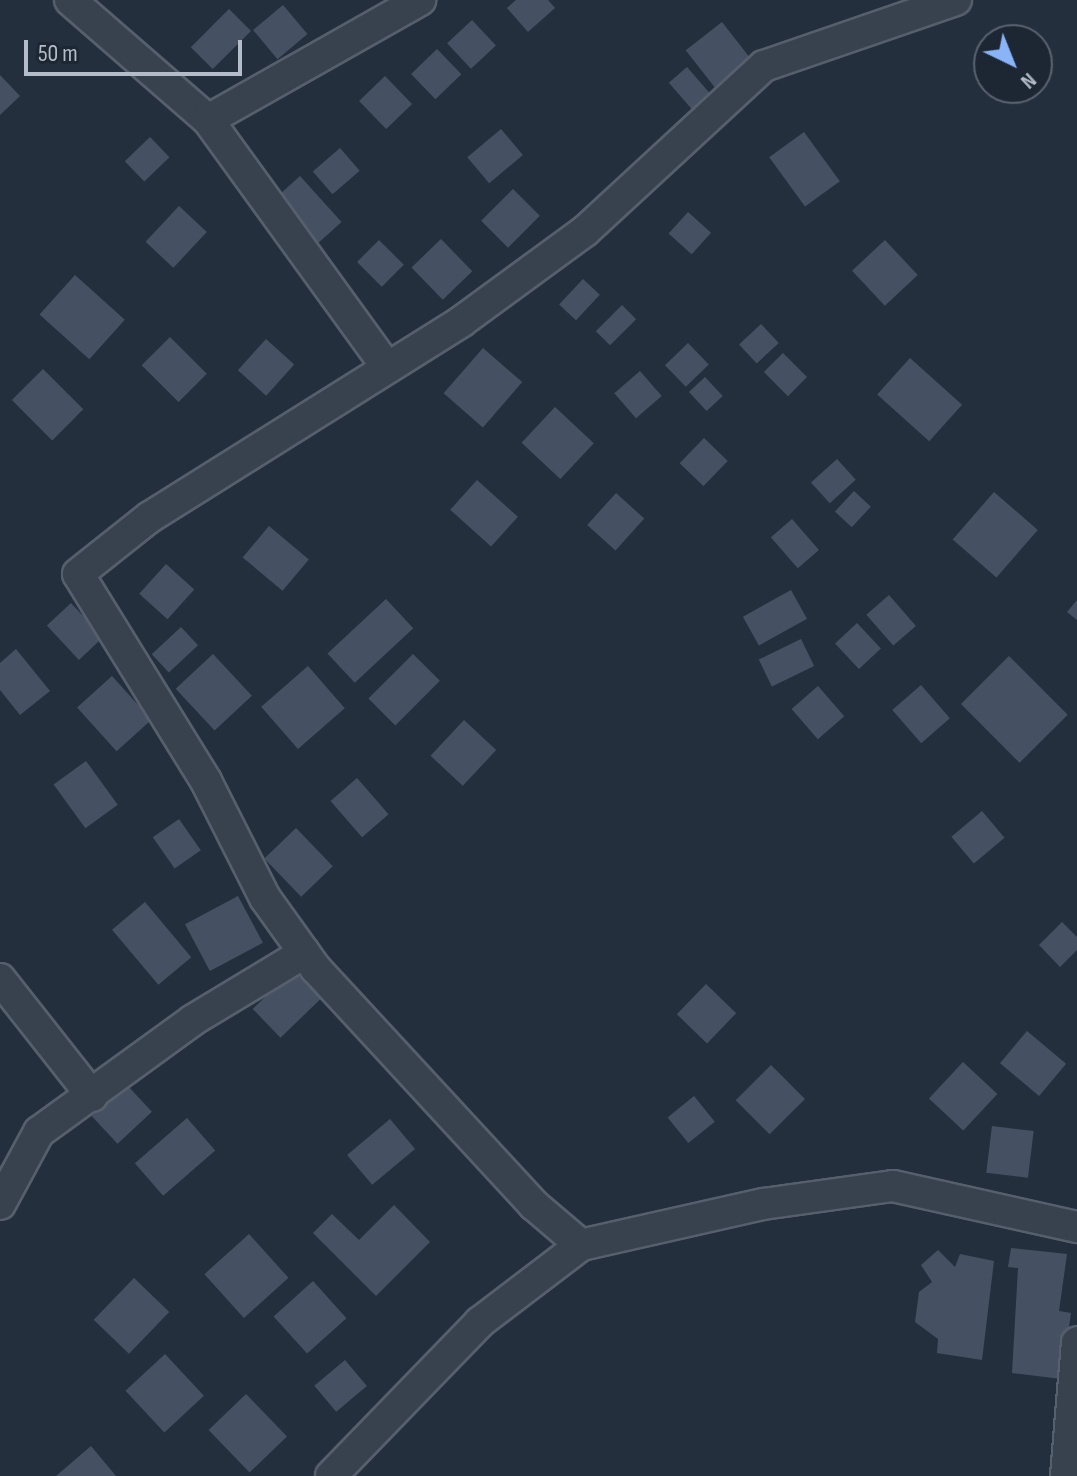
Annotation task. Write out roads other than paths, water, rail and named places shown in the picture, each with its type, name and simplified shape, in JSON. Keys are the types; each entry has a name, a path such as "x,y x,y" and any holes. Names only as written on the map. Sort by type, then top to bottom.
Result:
{"street":[{"path":"70,0 208,120 387,367"},
{"path":"208,120 420,0"},
{"path":"581,1245 534,1205 304,953 265,898 206,781 78,574 150,517 462,321 585,231 764,66 956,0"},
{"path":"0,1204 39,1132 92,1096 106,1079 193,1020 304,953"},
{"path":"0,979 92,1096"},
{"path":"331,1476 480,1322 581,1245 763,1204 893,1186 1077,1227"},
{"path":"1066,1476 1077,1342"}]}
